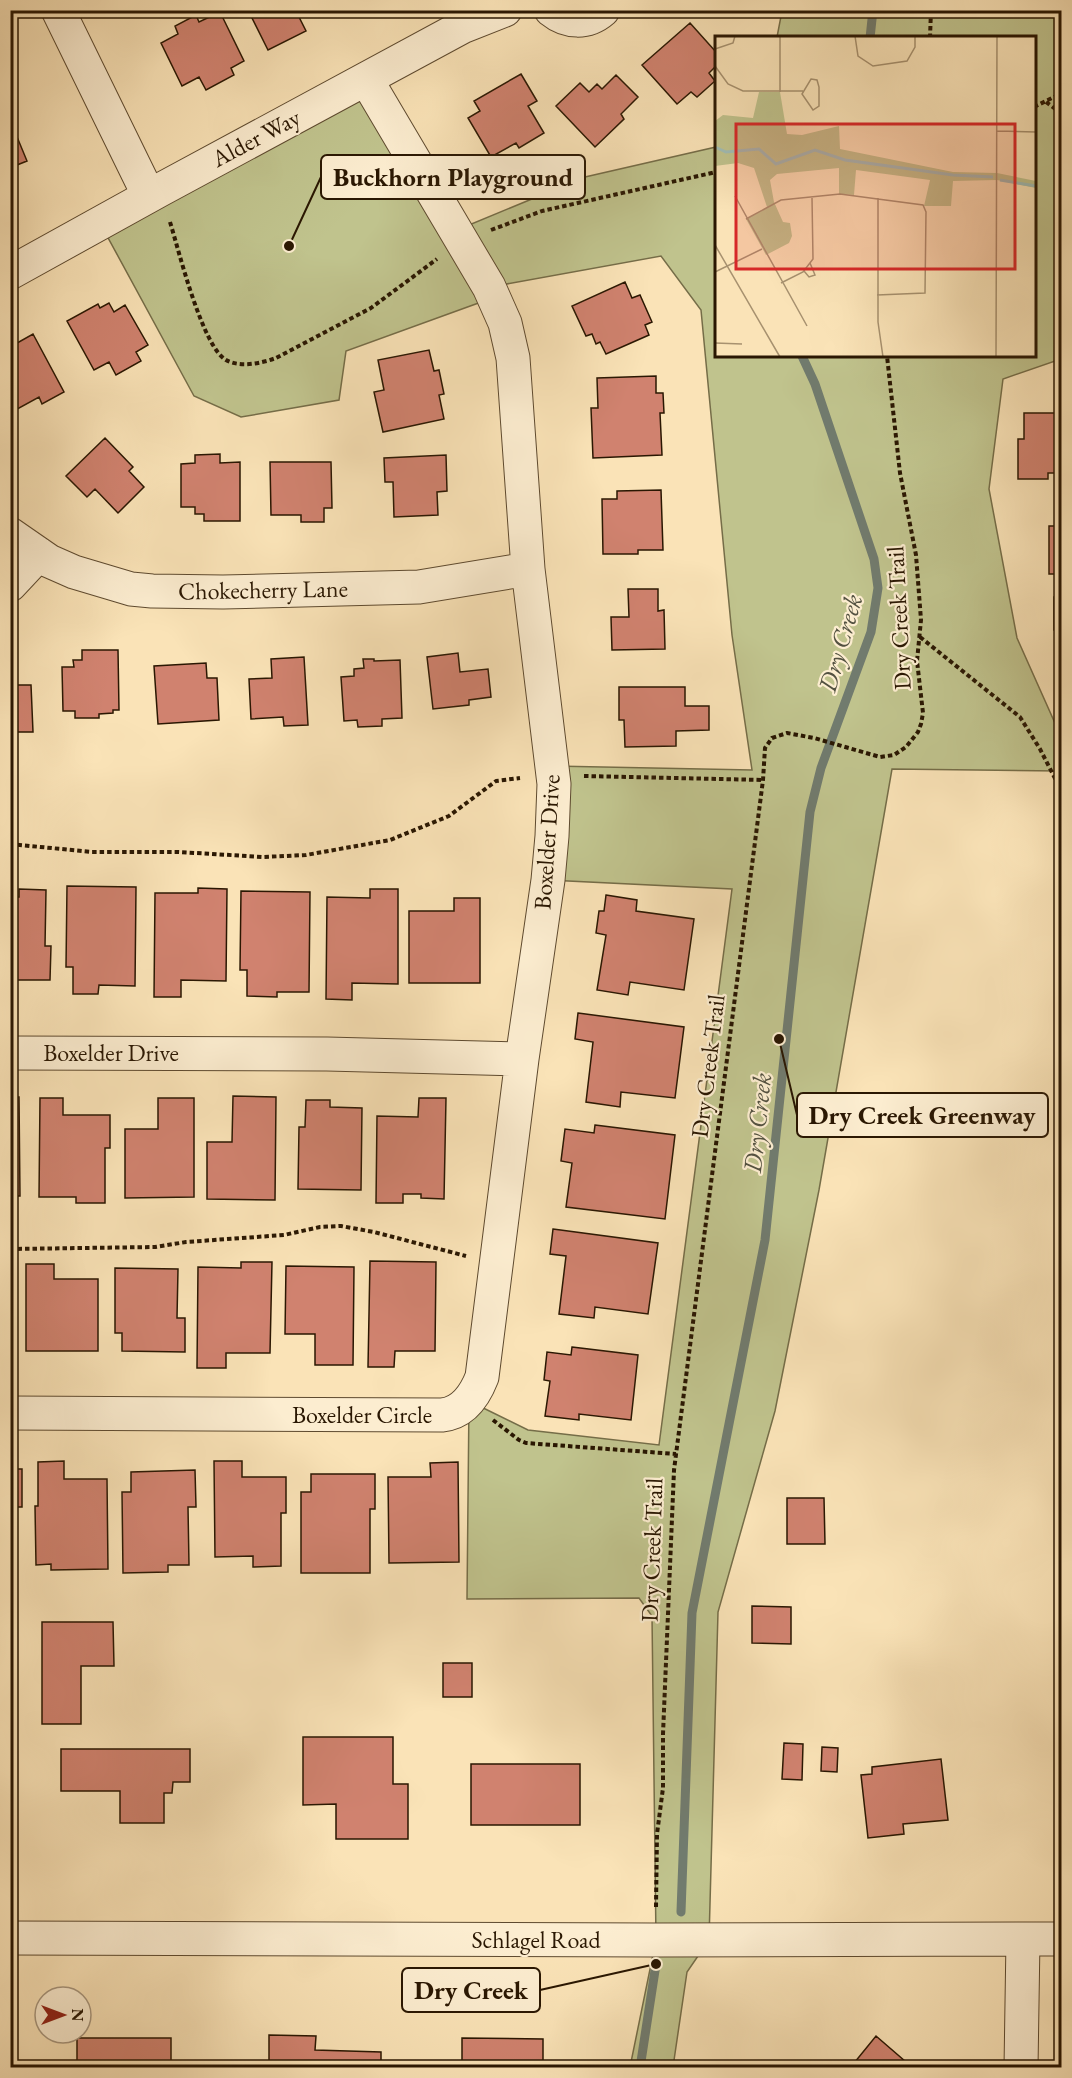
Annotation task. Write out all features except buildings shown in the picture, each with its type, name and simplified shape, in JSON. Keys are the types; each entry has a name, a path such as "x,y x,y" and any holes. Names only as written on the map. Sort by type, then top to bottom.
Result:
{"street":[{"path":"58,10 155,193"},
{"name":"Alder Way","path":"10,273 462,27 505,10"},
{"path":"551,10 563,18 576,21 588,19 603,10"},
{"name":"Boxelder Drive","path":"10,1053 327,1054 522,1059 548,880 553,827 554,775 528,569 512,346 498,304 366,80"},
{"name":"Chokecherry Lane","path":"10,534 39,554 74,572 131,589 152,591 223,592 419,587 528,569"},
{"path":"10,585 39,554"},
{"path":"469,1401 482,1377 522,1059"},
{"name":"Boxelder Circle","path":"10,1413 424,1416 453,1413 469,1401"},
{"name":"Schlagel Road","path":"10,1938 656,1940 1062,1938"},
{"path":"1021,2067 1023,1938"}],"path":[{"path":"930,36 931,10"},
{"path":"1036,106 1062,93"},
{"path":"1046,101 1062,114"},
{"path":"155,193 194,301 209,338 218,353 232,362 265,362 371,308 409,282 434,261 495,228 542,211 715,172"},
{"name":"Dry Creek Trail","path":"656,1940 657,1834 663,1788 663,1734 676,1454 763,780 765,748 772,738 787,733 814,738 856,752 880,757 894,755 906,747 918,732 923,713 917,661 921,620 916,555 900,474 887,357"},
{"path":"920,637 1020,717 1040,749 1062,792"},
{"path":"10,843 92,852 188,852 263,857 306,855 379,843 426,826 449,816 499,780 554,775 763,780"},
{"path":"10,1249 155,1247 186,1242 284,1235 320,1227 341,1226 374,1232 497,1264"},
{"path":"469,1401 526,1443 676,1454"}],"green space":[{"path":"782,11 1061,11 1061,359 1003,379 989,489 1017,638 1058,730 1059,771 892,769 819,1190 775,1411 718,1612 709,1940 687,1972 673,2067 630,2067 656,1940 652,1616 639,1598 467,1599 469,1401 528,1430 659,1445 732,889 548,880 553,766 752,770 732,635 701,310 661,256 490,287 495,297 346,351 339,400 241,417 194,396 100,223 366,79 457,230 585,177 715,147 715,357 1036,357 1036,36 777,36"}],"waterway":[{"name":"Dry Creek","path":"870,36 873,10"},
{"name":"Dry Creek","path":"681,1912 692,1613 765,1240 810,812 821,768 871,632 878,588 874,559 815,384 802,357"},
{"name":"Dry Creek","path":"640,2068 656,1964"}],"place":[{"name":"Buckhorn Playground","path":"289,246"},
{"name":"Dry Creek Greenway","path":"779,1039"},
{"name":"Dry Creek","path":"656,1964"}]}
